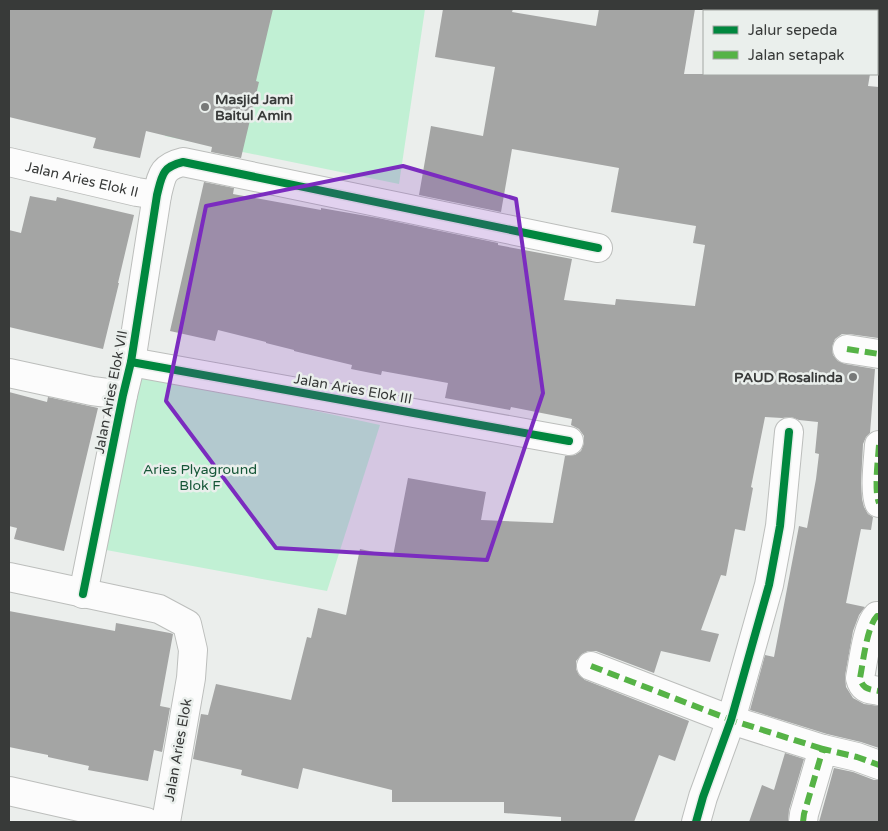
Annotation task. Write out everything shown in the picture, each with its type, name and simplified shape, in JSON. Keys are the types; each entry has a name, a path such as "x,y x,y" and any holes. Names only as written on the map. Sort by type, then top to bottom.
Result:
{"street":[{"name":"Jalan Aries Elok II","path":"9,162 157,195"},
{"name":"Jalan Aries Elok VII","path":"83,594 131,362 157,195 164,172 172,165 183,162 598,248"},
{"path":"847,349 879,354"},
{"name":"Jalan Aries Elok III","path":"131,362 569,441"},
{"path":"9,373 92,391 123,395"},
{"path":"696,822 731,720 768,585 780,526 789,432"},
{"path":"879,445 877,487 879,503"},
{"path":"9,577 83,594"},
{"name":"Jalan Aries Elok","path":"83,594 159,609 187,624 193,650 191,678 166,822"},
{"path":"879,616 873,620 860,678 864,688 879,691"},
{"path":"592,666 731,720 879,765"},
{"path":"803,822 823,749"},
{"path":"9,791 146,822"}],"highlighted area":[{"path":"403,166 516,199 543,393 487,560 276,548 166,401 206,206"}],"green space":[{"path":"192,9 425,9 399,184 165,136"},
{"name":"Aries Plyaground Blok F","path":"128,370 380,425 327,591 90,547"}],"building":[{"path":"9,9 273,9 256,81 259,82 241,158 211,152 212,147 146,131 140,158 93,148 96,138 9,117"},
{"path":"443,9 513,9 512,12 596,26 599,9 695,9 684,74 870,75 868,86 879,87 878,338 842,334 835,339 832,347 833,355 838,361 875,369 870,433 863,444 861,483 864,507 868,514 873,517 871,530 861,529 846,603 865,607 859,615 853,631 845,676 846,687 853,698 864,704 879,706 879,748 750,710 765,655 774,657 799,526 807,528 819,454 815,453 818,422 791,417 765,417 751,487 753,488 745,531 735,529 726,576 721,575 701,630 719,634 710,662 661,651 654,673 596,651 588,651 582,654 576,661 576,669 585,680 689,721 675,761 659,755 634,822 561,822 561,817 504,813 504,802 392,802 392,790 303,768 298,789 241,775 242,770 193,759 201,714 208,715 216,684 291,700 307,637 311,638 318,608 346,615 360,549 393,556 408,478 486,492 481,520 553,523 565,456 575,455 581,451 584,443 584,436 579,429 571,425 572,419 511,407 510,410 445,398 448,383 382,371 381,375 351,369 352,365 218,330 215,341 170,331 204,182 234,188 233,194 378,218 498,243 498,245 572,259 564,300 615,305 616,299 695,306 705,245 693,243 696,226 611,212 619,168 512,149 501,212 419,195 431,126 483,136 495,67 435,57"},
{"path":"30,196 56,201 57,197 134,215 103,349 9,327 9,230 21,233"},
{"path":"9,392 47,402 48,397 98,408 64,551 14,539 17,528 9,526"},
{"path":"9,611 115,631 116,623 173,634 160,706 170,708 162,752 154,750 148,781 88,770 89,766 9,747"},
{"path":"785,753 804,759 789,810 788,822 749,822 762,785 774,790"},
{"path":"834,768 879,780 879,822 819,822"}],"marked path":[{"path":"847,349 879,354"},
{"path":"879,445 877,483 879,503"},
{"path":"879,616 877,616 871,628 860,678 865,687 879,691"},
{"path":"591,666 731,720 823,749"},
{"path":"803,822 823,749 857,757 879,765"}],"cycle path":[{"path":"83,594 131,362 157,195 162,177 171,166 183,162 598,248"},
{"path":"131,362 569,441"},
{"path":"696,822 731,720 769,585 780,526 789,432"}],"place":[{"name":"Masjid Jami Baitul Amin","path":"205,107"},
{"name":"PAUD Rosalinda","path":"853,377"}]}
